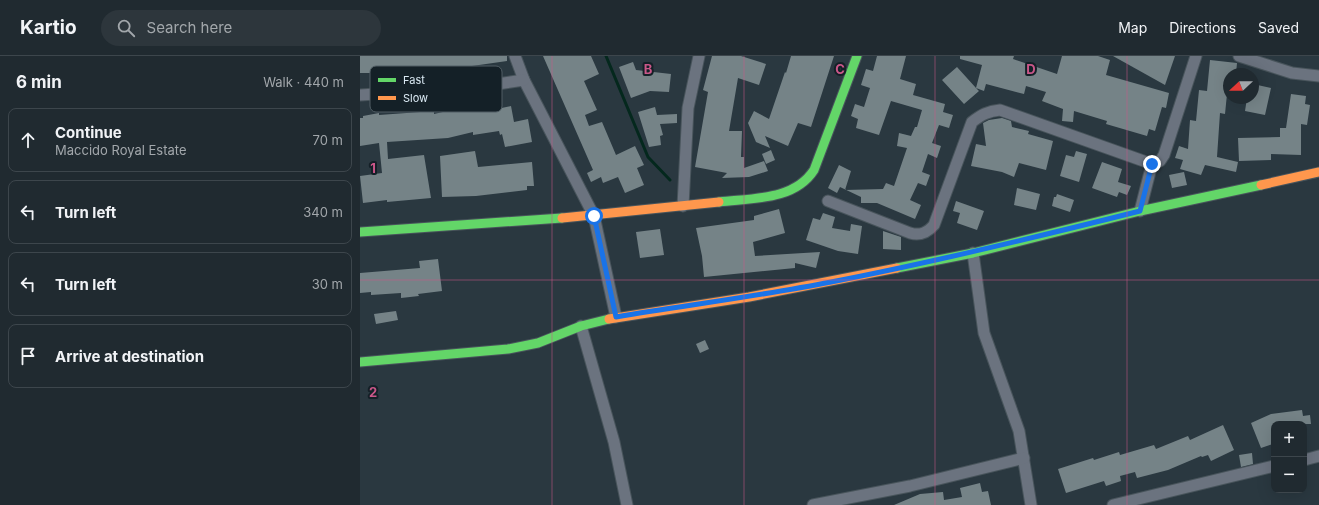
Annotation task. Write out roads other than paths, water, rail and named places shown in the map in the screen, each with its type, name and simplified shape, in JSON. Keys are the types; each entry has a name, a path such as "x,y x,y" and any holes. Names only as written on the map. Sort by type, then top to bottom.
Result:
{"street":[{"path":"515,56 524,80 594,216 616,317"},
{"path":"683,206 688,108 699,56"},
{"path":"360,232 594,216 767,196 788,192 799,187 808,180 857,56"},
{"path":"828,201 910,233 918,235 925,233 934,225 972,122 980,115 989,111 1000,110 1152,164 1160,161 1164,155 1196,56"},
{"path":"1239,56 1292,73 1319,76"},
{"path":"502,83 524,80"},
{"path":"360,95 370,94"},
{"path":"1140,211 1152,164"},
{"path":"360,362 508,349 538,343 582,326 616,317 749,297 973,253 1140,211 1319,172"},
{"path":"973,253 984,333 1019,431 1031,505"},
{"path":"582,326 614,442 627,505"},
{"path":"1307,459 1319,456"},
{"path":"813,505 910,486 1024,458"},
{"path":"1113,505 1271,467"}],"waterway":[{"path":"606,56 648,157 670,180"}]}
